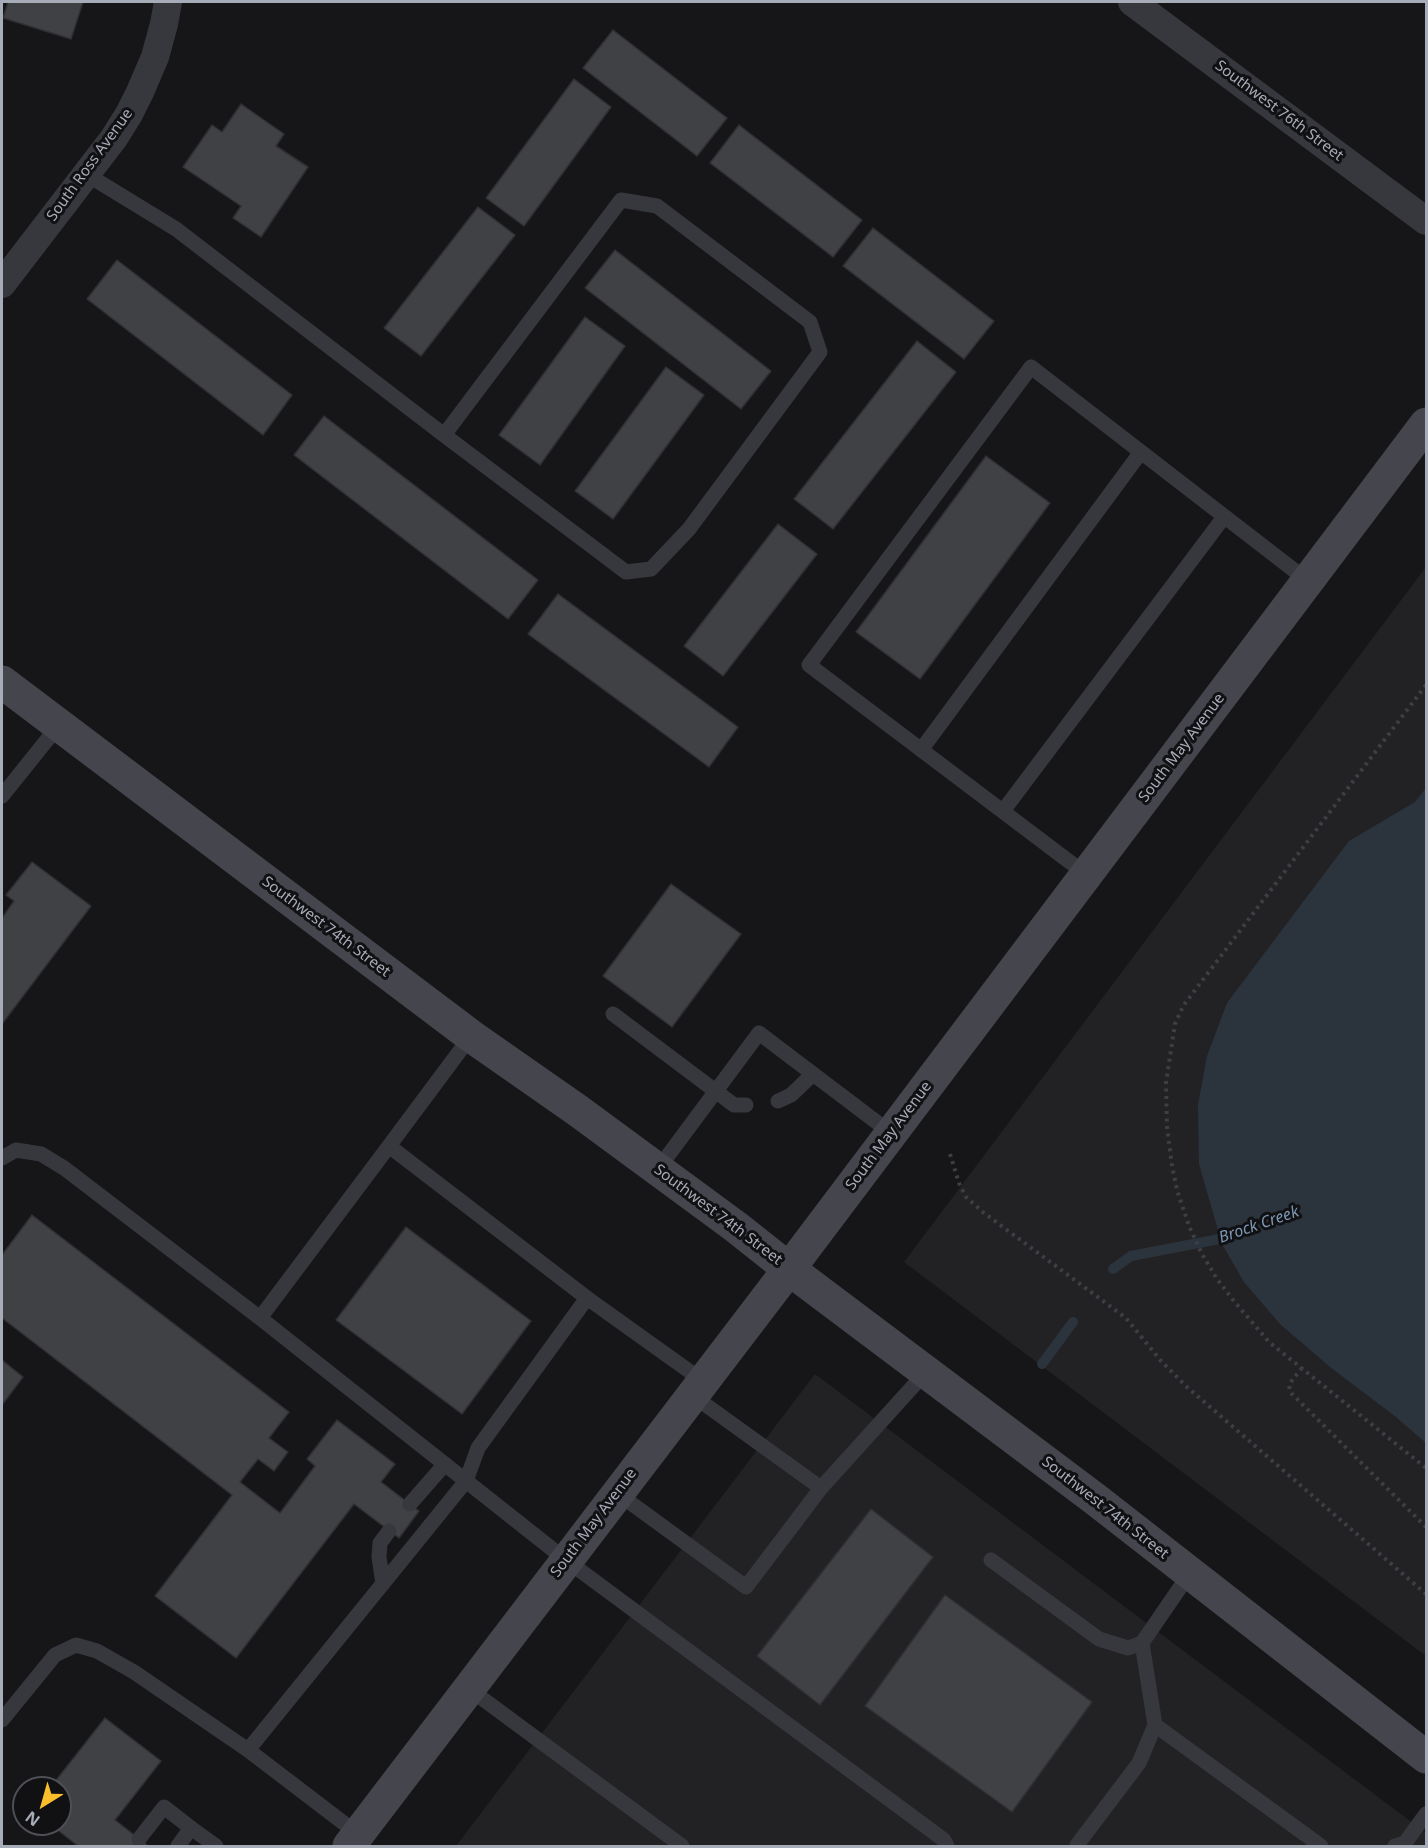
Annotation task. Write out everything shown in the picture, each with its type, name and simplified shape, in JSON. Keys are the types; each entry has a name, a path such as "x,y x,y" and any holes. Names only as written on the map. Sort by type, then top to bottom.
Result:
{"main road":[{"name":"South May Avenue","path":"353,1840 789,1269 1426,424"},
{"name":"Southwest 74th Street","path":"2,682 471,1036 736,1227 1426,1757"}],"street":[{"name":"South Ross Avenue","path":"2,284 114,138 140,92 154,57 168,2"},
{"name":"Southwest 76th Street","path":"1132,2 1426,221"}],"lane":[{"path":"86,174 176,228 444,435 626,572 651,569 689,529 820,352 810,322 801,314 657,206 621,200 444,435"},
{"path":"1087,875 809,665 1031,367 1308,582"},
{"path":"921,750 1142,452"},
{"path":"1003,811 1224,517"},
{"path":"2,796 59,725"},
{"path":"613,1014 734,1105 746,1105"},
{"path":"658,1169 759,1034 891,1133"},
{"path":"260,1318 471,1036"},
{"path":"778,1101 791,1095 813,1074"},
{"path":"389,1146 587,1298 821,1488"},
{"path":"2,1158 16,1150 41,1154 73,1175 260,1318 566,1560 944,1840 947,1846"},
{"path":"248,1750 466,1481 478,1448 587,1298"},
{"path":"617,1493 746,1587 821,1488 926,1372"},
{"path":"410,1504 445,1464"},
{"path":"383,1584 379,1550 380,1543 389,1531"},
{"path":"991,1560 1099,1639 1128,1648 1142,1643 1190,1574"},
{"path":"1077,1845 1139,1763 1155,1725 1142,1643"},
{"path":"2,1720 55,1655 76,1645 97,1651 134,1671 248,1750 353,1840"},
{"path":"468,1688 682,1846"},
{"path":"1155,1725 1321,1846"},
{"path":"139,1839 164,1806 216,1846"},
{"path":"1395,1846 1405,1843 1426,1814"},
{"path":"178,1846 191,1827"}],"path":[{"path":"1426,685 1183,1006 1175,1024 1166,1083 1167,1127 1174,1174 1189,1226 1217,1279 1269,1342 1426,1468"},
{"path":"950,1154 966,1197 984,1213 1126,1318 1161,1361 1186,1387 1426,1594"},
{"path":"1302,1368 1289,1385 1290,1392 1426,1527"}],"shaded area":[{"path":"1426,567 1426,1656 904,1262"},
{"path":"815,1374 1426,1833 1426,1846 456,1846"}],"water":[{"path":"1426,788 1426,1443 1280,1324 1244,1282 1222,1244 1199,1164 1198,1105 1207,1056 1227,1003 1349,841 1415,802"}],"building":[{"path":"8,2 83,2 71,39 3,18"},
{"path":"613,30 727,118 697,156 583,68"},
{"path":"574,79 611,107 524,226 486,198"},
{"path":"241,104 284,134 276,146 308,167 261,237 233,218 241,206 183,167 212,125 222,132"},
{"path":"739,125 862,220 833,257 710,163"},
{"path":"478,207 515,235 421,356 384,328"},
{"path":"873,228 994,321 964,359 843,266"},
{"path":"615,250 771,371 741,409 585,288"},
{"path":"117,260 292,395 263,435 87,299"},
{"path":"585,317 625,346 540,465 499,435"},
{"path":"917,341 956,372 833,529 794,499"},
{"path":"666,367 704,395 613,519 575,491"},
{"path":"324,416 538,580 508,619 294,455"},
{"path":"986,456 1050,503 920,679 856,632"},
{"path":"778,524 817,554 723,676 684,646"},
{"path":"558,594 738,727 709,767 528,634"},
{"path":"32,862 91,906 2,1024 2,918 14,901 6,895"},
{"path":"671,884 741,934 672,1027 603,976"},
{"path":"32,1215 289,1412 269,1438 288,1452 274,1471 258,1459 240,1482 280,1513 315,1466 307,1459 337,1420 395,1464 381,1482 419,1511 399,1538 354,1504 236,1658 155,1596 232,1495 2,1318 2,1255"},
{"path":"406,1227 531,1321 462,1414 336,1320"},
{"path":"2,1360 23,1377 2,1405"},
{"path":"871,1509 933,1557 820,1705 757,1656"},
{"path":"945,1595 1092,1702 1012,1812 865,1706"},
{"path":"105,1718 161,1761 115,1820 147,1845 78,1846 65,1836 72,1836 72,1776 59,1776"}],"waterway":[{"name":"Brock Creek","path":"1113,1269 1131,1256 1235,1236"},
{"name":"Brock Creek","path":"1042,1364 1073,1322"}]}
